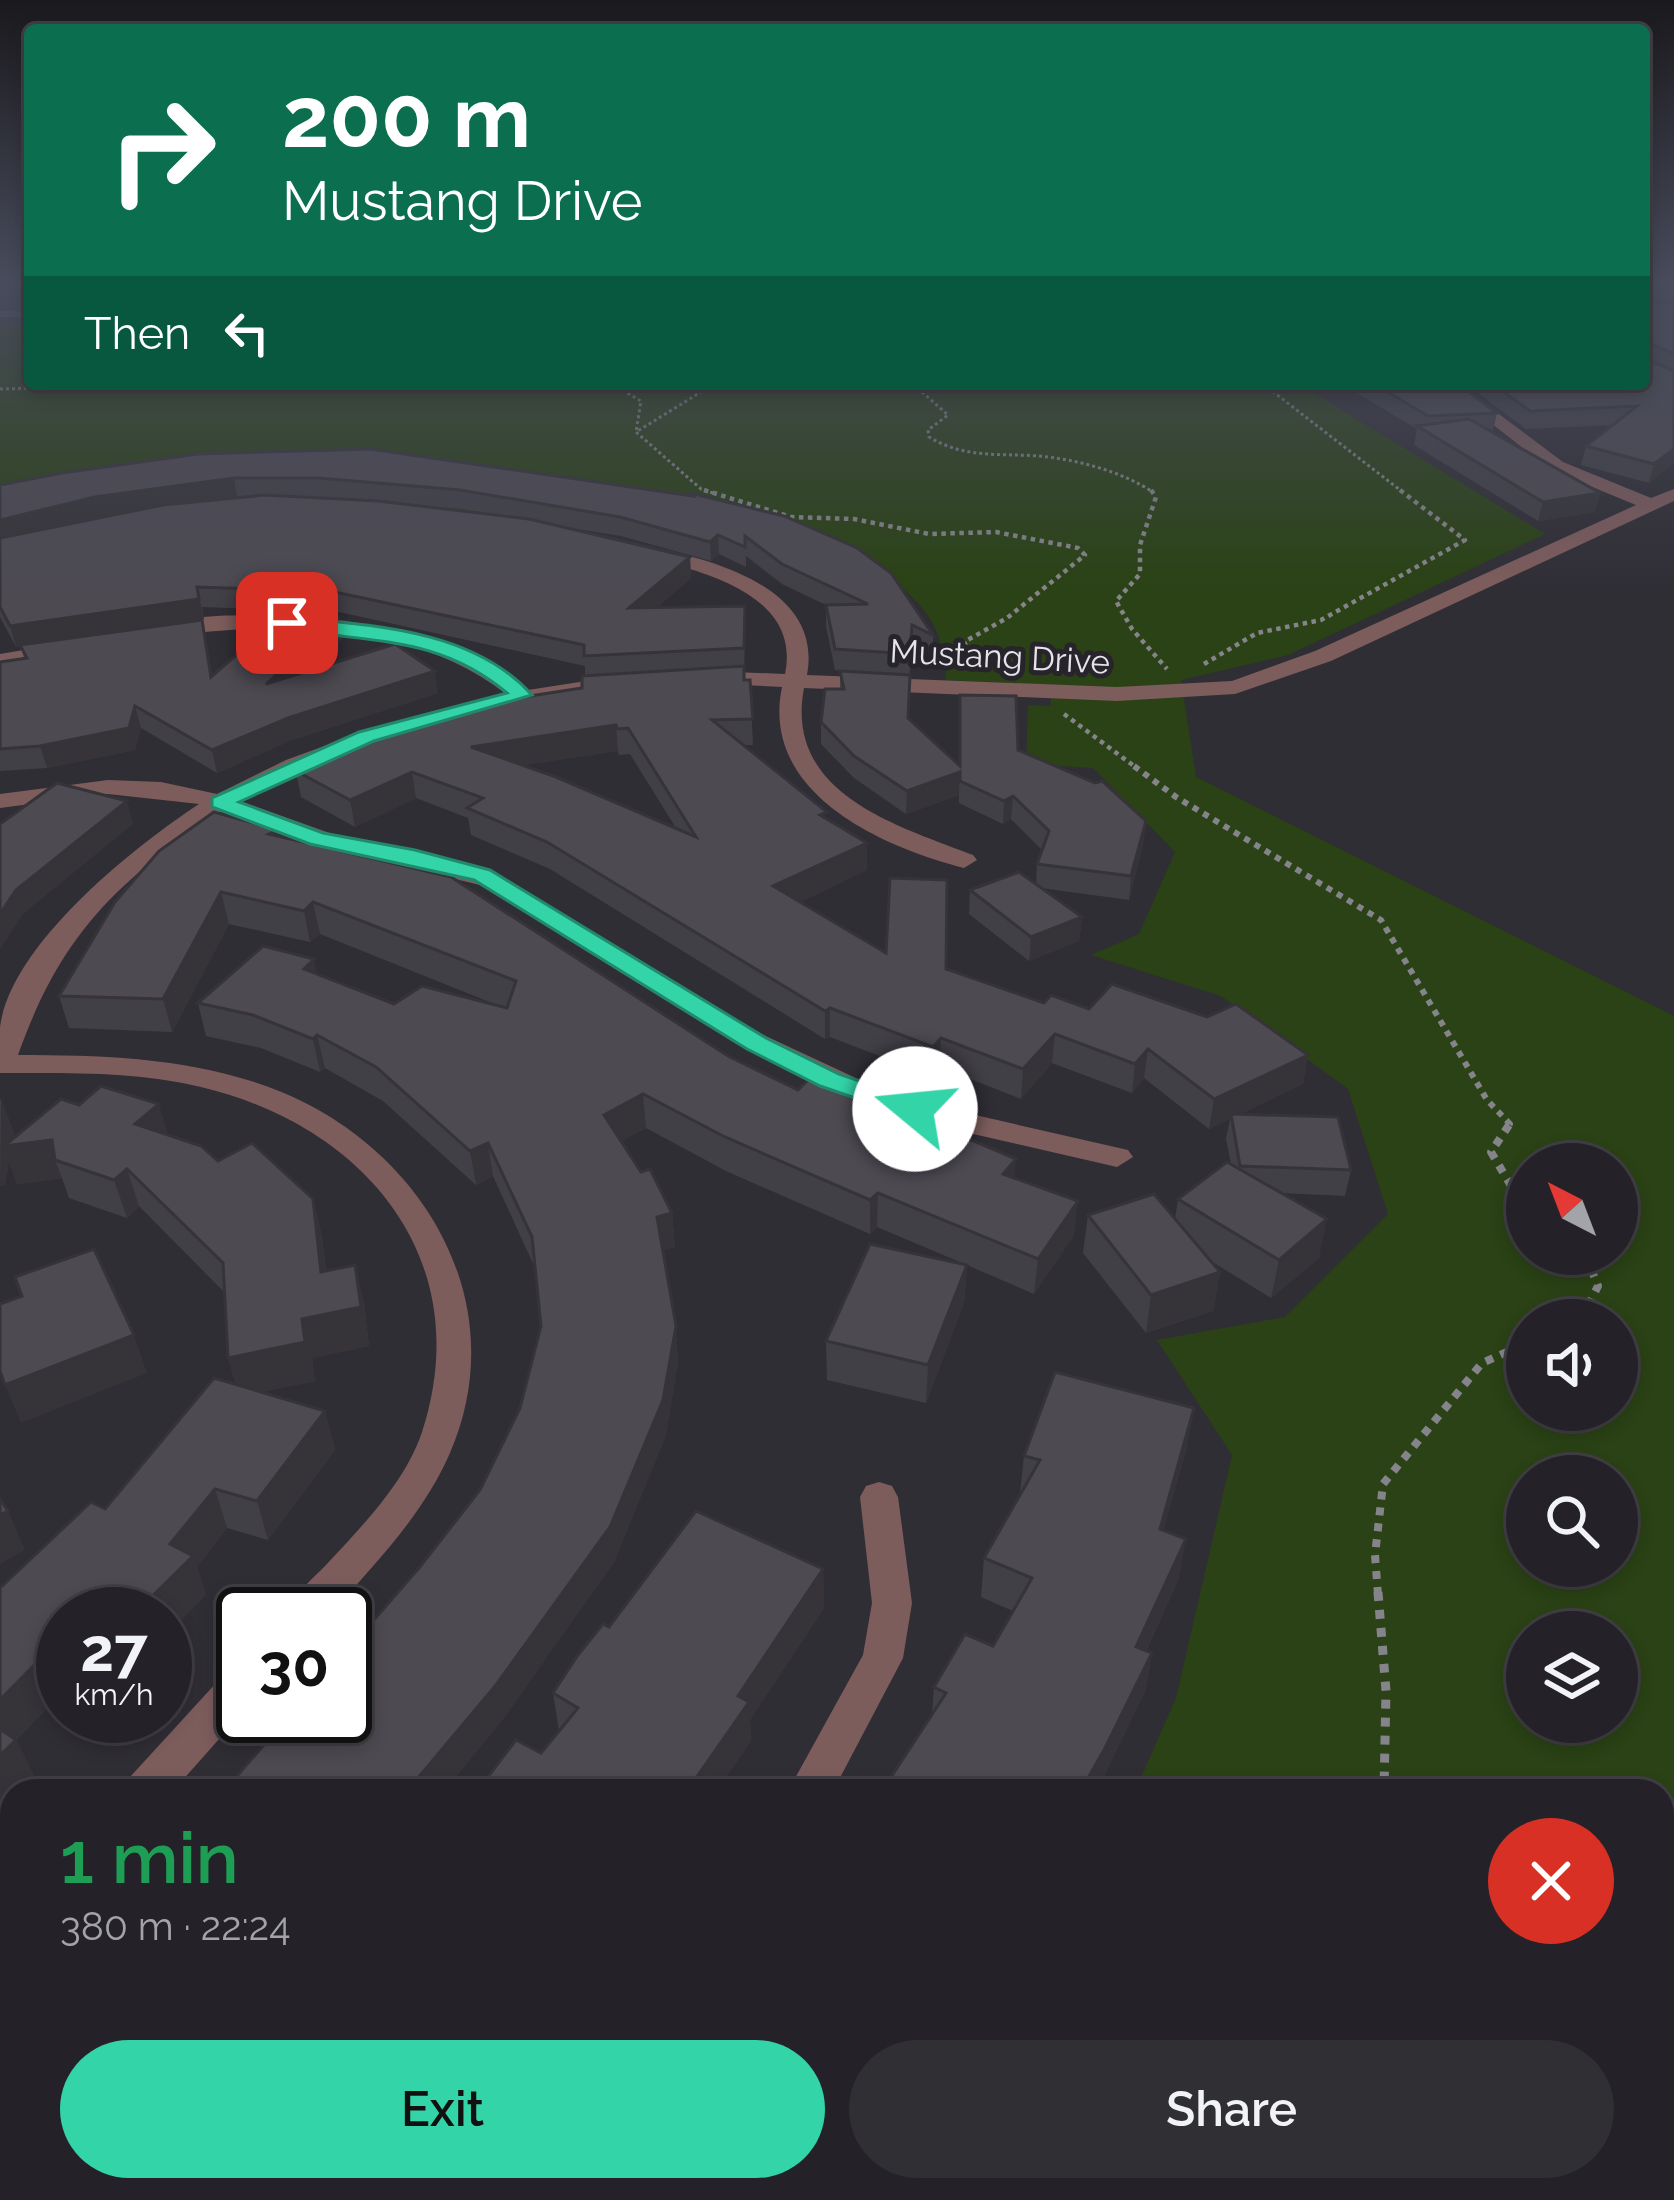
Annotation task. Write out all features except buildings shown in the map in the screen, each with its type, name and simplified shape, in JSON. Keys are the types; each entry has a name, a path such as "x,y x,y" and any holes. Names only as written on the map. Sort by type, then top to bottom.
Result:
{"street":[{"path":"1457,390 1557,466 1663,500"},
{"name":"Mustang Drive","path":"684,679 794,679 1046,692 1235,687 1290,670 1663,500"},
{"path":"633,550 715,570 780,609 798,639 788,715 791,742 826,790 872,821 964,860"},
{"path":"147,633 224,623 349,629 466,655 500,674 522,695"},
{"path":"0,660 77,646"},
{"path":"329,1587 394,1512 440,1433 450,1389 454,1326 444,1270 409,1199 355,1147 289,1107 248,1090 170,1072 0,1063 32,982 62,936 122,874 220,802 367,736 522,695 641,682"},
{"path":"0,801 116,784 184,792 318,839 415,856 482,875 757,1044 864,1094 1117,1157"},
{"path":"817,1779 883,1658 892,1603 879,1497"},
{"path":"156,1779 216,1713"}],"path":[{"path":"622,390 641,401 636,432"},
{"path":"636,432 704,390"},
{"path":"920,390 948,416 928,430 929,437 951,452 968,458 1056,458 1153,491 1156,497 1140,545 1140,574 1116,602 1130,631 1149,643 1176,687 1257,633 1321,620 1465,540 1271,390"},
{"path":"636,432 701,489 766,512 854,519 928,534 996,532 1078,548 1085,555 1078,565 1007,618 964,642 977,659 977,671"},
{"path":"1046,692 1046,705 1195,809 1381,920 1487,1100 1510,1124 1491,1152 1506,1177"},
{"path":"1064,716 1076,707"},
{"path":"1384,1779 1386,1691 1376,1555 1383,1484 1482,1363 1506,1352"}],"green space":[{"path":"0,382 24,382 24,390 1309,390 1545,534 1288,655 1181,680 1196,777 1674,1016 1674,1779 1140,1779 1176,1698 1232,1455 1157,1340 1285,1317 1388,1214 1348,1089 1221,996 1091,955 1139,934 1175,852 1093,768 1026,764 1028,705 1051,706 1051,685 946,680 940,642 926,613 872,565 421,467 0,504"}],"route":[{"path":"287,623 349,629 447,648 500,674 522,695 367,736 220,802 318,839 415,856 482,875 757,1044 864,1094 915,1109"}]}
